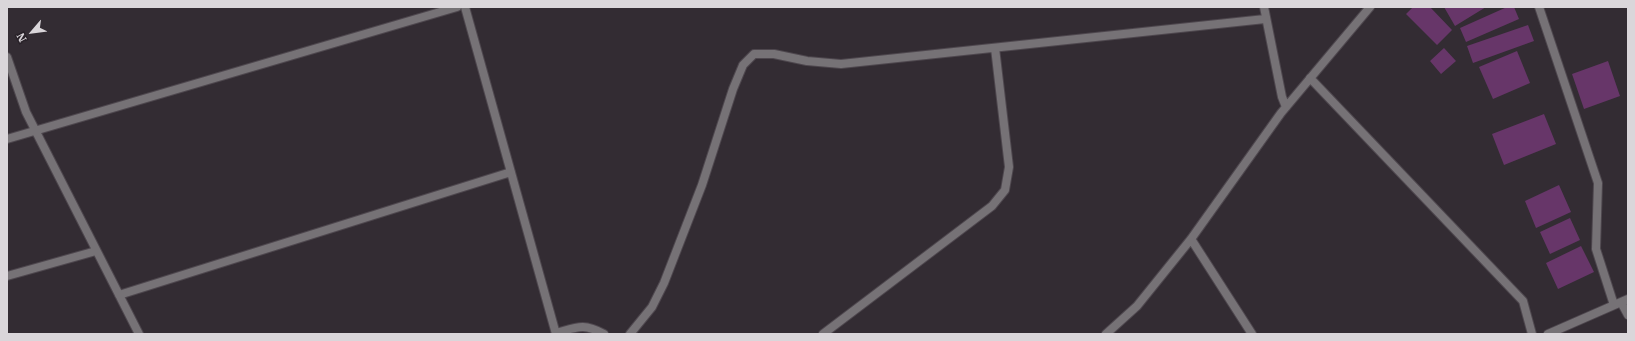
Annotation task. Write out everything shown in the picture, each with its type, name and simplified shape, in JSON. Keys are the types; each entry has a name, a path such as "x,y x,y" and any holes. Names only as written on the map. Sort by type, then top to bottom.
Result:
{"street":[{"path":"7,139 36,132 457,7"},
{"path":"465,7 556,334 582,326 595,329 604,334"},
{"path":"1264,7 1282,97 1286,107"},
{"path":"1106,334 1137,306 1191,239 1286,107 1370,7"},
{"path":"1538,7 1598,183 1596,249 1628,315"},
{"path":"630,334 652,307 664,283 702,185 734,89 744,65 754,54 774,54 807,61 841,64 1266,19"},
{"path":"823,334 992,206 1006,190 1009,167 996,48"},
{"path":"7,57 26,112 139,334"},
{"path":"1310,78 1523,300 1532,334"},
{"path":"119,295 511,172"},
{"path":"1191,239 1252,334"},
{"path":"7,276 96,251"},
{"path":"1548,334 1621,302"}],"building":[{"path":"1413,7 1430,7 1452,30 1437,45 1406,14"},
{"path":"1444,7 1486,7 1455,26"},
{"path":"1507,7 1514,7 1519,19 1466,42 1460,28"},
{"path":"1528,25 1534,41 1473,63 1467,46"},
{"path":"1444,48 1456,61 1441,74 1430,61"},
{"path":"1517,51 1530,83 1493,99 1479,67"},
{"path":"1608,61 1620,96 1584,109 1572,74"},
{"path":"1544,114 1556,144 1504,165 1492,134"},
{"path":"1559,185 1571,212 1536,228 1525,201"},
{"path":"1570,218 1580,240 1550,254 1540,232"},
{"path":"1581,246 1594,272 1558,289 1546,263"}]}
